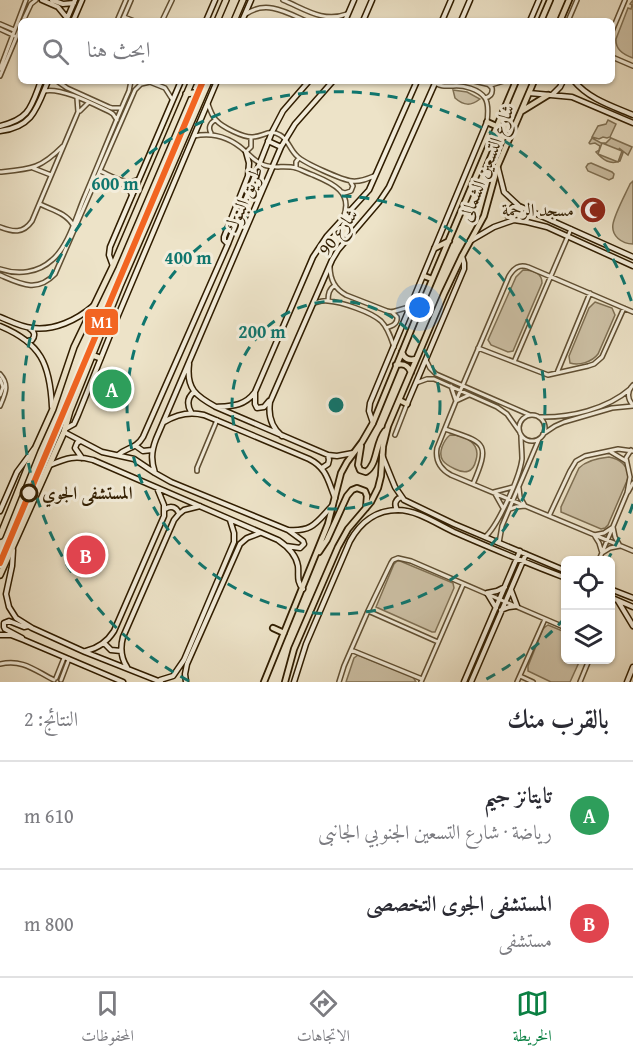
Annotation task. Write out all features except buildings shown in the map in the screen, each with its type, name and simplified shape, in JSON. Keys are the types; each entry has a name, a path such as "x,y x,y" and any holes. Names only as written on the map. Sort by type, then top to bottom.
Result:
{"highway":[{"path":"218,18 226,0"},
{"path":"235,18 243,0"},
{"path":"1,533 52,409 74,347 113,266 191,84"},
{"path":"0,575 50,465 120,286 208,84"},
{"path":"186,94 193,93 202,97"},
{"path":"170,170 178,173"},
{"path":"120,286 129,290"},
{"path":"92,355 100,358"}],"main road":[{"path":"542,18 550,0"},
{"path":"562,18 569,0"},
{"name":"شارع التسعين الشمالى","path":"264,682 316,556 341,473 373,423 513,84"},
{"name":"شارع التسعين الشمالى","path":"284,682 301,633 338,547 348,529 365,510 378,488 387,429 462,256 486,211 498,165 533,84"},
{"path":"520,112 550,95"},
{"path":"487,122 496,126"},
{"path":"435,248 449,241"},
{"path":"424,276 432,279"},
{"path":"402,352 404,357 416,359"},
{"path":"396,365 406,365 411,372"},
{"path":"399,400 407,404"},
{"path":"361,444 358,465 360,470 366,472 371,468 379,441 387,429"},
{"path":"316,556 325,544 347,496 354,489 360,488 366,493 365,510"},
{"path":"348,529 354,533"},
{"path":"273,628 284,633"}],"street":[{"path":"21,18 26,0"},
{"path":"24,18 31,4 36,0"},
{"path":"42,0 58,7 66,18"},
{"path":"52,0 63,4 74,1"},
{"path":"75,18 82,0"},
{"path":"122,18 128,0"},
{"path":"163,18 172,0"},
{"path":"207,18 215,0"},
{"path":"243,18 251,0"},
{"path":"283,0 321,18"},
{"path":"347,18 354,0"},
{"path":"364,18 372,0"},
{"path":"443,18 451,0"},
{"path":"462,18 470,0"},
{"path":"531,18 539,0"},
{"path":"569,18 577,0"},
{"path":"615,25 625,0"},
{"path":"68,18 74,1"},
{"path":"244,15 263,5 299,18"},
{"path":"333,18 349,14"},
{"path":"0,27 17,30"},
{"path":"0,27 15,36"},
{"path":"0,76 18,27"},
{"path":"0,69 15,36"},
{"path":"615,58 633,66"},
{"path":"0,126 15,122 26,114 40,84"},
{"path":"0,131 12,129 27,122 36,110 47,84"},
{"path":"61,84 108,109 117,120"},
{"path":"73,225 70,220 72,214 97,172 130,84"},
{"path":"0,275 35,286 44,283 55,274 97,172 135,90 141,84"},
{"path":"156,84 165,88 173,99"},
{"path":"113,266 109,255 110,247 180,84"},
{"path":"50,465 67,458 82,458 97,462 286,545 300,548 304,544 288,530 171,482 134,459 102,452 64,431 76,419 216,84"},
{"name":"طريق البنوك","path":"136,446 143,437 228,244 272,132 283,111 306,84"},
{"name":"طريق البنوك","path":"155,473 152,464 152,450 265,174 272,167 295,124 330,84"},
{"name":"شارع 90","path":"255,392 313,256 327,236 364,197 416,84"},
{"name":"شارع 90","path":"282,436 274,428 269,408 312,303 338,250 374,208 388,187 433,84"},
{"path":"373,423 369,406 487,122 488,110 485,98 476,91 464,87 442,87 437,84"},
{"path":"485,84 497,84"},
{"path":"550,95 562,84"},
{"path":"576,84 591,96 633,115"},
{"path":"485,98 492,93 489,85"},
{"path":"44,91 53,89 108,109 121,108"},
{"path":"529,93 572,97 633,123"},
{"path":"77,98 78,112"},
{"path":"0,227 12,231 24,230 32,221 78,112 89,102"},
{"path":"208,104 215,120 228,129 251,137 277,133 285,139 299,159 350,181 364,180 376,175"},
{"path":"211,134 209,128 215,120"},
{"path":"194,136 211,134 230,141 255,161 272,167 296,168 330,183 342,192 345,201 342,221"},
{"path":"246,152 252,144 251,137"},
{"path":"268,141 281,147"},
{"path":"0,172 33,168 54,155 64,145"},
{"path":"228,244 224,241 224,237 250,167 246,152"},
{"path":"296,168 296,162 299,159"},
{"path":"498,165 504,192 519,206 633,257"},
{"path":"33,168 52,175"},
{"path":"257,171 265,174"},
{"path":"97,172 129,182 140,178"},
{"path":"97,172 127,187 132,196"},
{"path":"342,192 351,191 353,186 350,181"},
{"path":"246,182 252,184"},
{"path":"39,204 72,214"},
{"path":"519,206 508,211 508,216 514,220 538,224 633,266"},
{"path":"0,269 15,272 30,271 40,268 54,258 68,240 73,225 72,214"},
{"path":"470,242 490,228 514,220"},
{"path":"514,362 571,229"},
{"path":"597,250 600,242"},
{"path":"394,435 464,269 462,256"},
{"path":"330,264 332,279 342,293 378,309 392,312 411,306"},
{"path":"633,312 526,266 514,269 462,385 436,453 439,464 446,472 633,551"},
{"path":"328,301 329,293 335,285"},
{"path":"557,373 590,293"},
{"path":"312,303 328,301 357,309 374,317 386,328 394,347"},
{"path":"29,328 43,328 65,323 82,315 96,303"},
{"path":"478,348 548,375 588,366 598,361 604,352 624,308"},
{"path":"386,328 397,321 397,317 392,312"},
{"path":"0,317 34,332 32,340 27,341"},
{"path":"0,326 18,334 40,356 48,373 52,409"},
{"path":"190,358 189,374 194,392 216,407 328,455 353,453"},
{"path":"426,360 436,375 539,417 588,410 614,401 632,386"},
{"path":"0,374 5,380 6,388 0,406"},
{"path":"466,376 473,389"},
{"path":"0,379 3,385 0,395"},
{"path":"416,383 423,379 430,379 488,402 502,410 519,430 522,460 508,498 493,529 485,537"},
{"path":"451,386 456,401"},
{"path":"543,434 564,422 612,408 633,405 628,398 632,386"},
{"path":"191,412 188,402 194,392"},
{"path":"255,392 255,404 258,408 264,407 272,397"},
{"path":"216,407 240,404 255,392"},
{"path":"456,401 471,395"},
{"path":"163,423 175,416 191,412 199,413 312,461 322,468 334,501 311,527 301,531 288,530"},
{"path":"519,430 521,420 530,415"},
{"path":"499,543 502,526 518,486 543,434 545,425 539,417"},
{"path":"197,471 196,468 217,419"},
{"path":"445,429 473,439 482,447 483,460 473,484"},
{"path":"521,435 531,441 540,439"},
{"path":"81,441 76,443 75,448 82,458"},
{"path":"118,455 136,446 143,451 152,450"},
{"path":"0,511 17,472 35,449"},
{"path":"549,516 576,461 585,456 618,449 632,450"},
{"path":"627,493 630,477 626,462 632,450"},
{"path":"609,452 626,462"},
{"path":"322,468 328,464 328,455"},
{"path":"382,455 401,497 413,505 561,569"},
{"path":"601,556 633,483"},
{"path":"518,486 525,506"},
{"path":"85,651 104,644 114,632 163,519 165,509 157,487"},
{"path":"494,492 513,487"},
{"path":"494,492 503,508"},
{"path":"397,510 396,501 401,497"},
{"path":"127,668 121,651 124,633 174,520 184,510 200,506"},
{"path":"508,511 525,506"},
{"path":"165,509 174,507 179,514"},
{"path":"294,682 306,644 354,533 364,522 380,513 405,511 561,576"},
{"path":"175,674 185,680 186,668 195,639 235,539 230,519"},
{"path":"451,531 454,524"},
{"path":"594,535 604,533 613,527"},
{"path":"613,527 620,546"},
{"path":"12,548 13,560 6,588 6,599 14,615 29,626 160,681 175,674 184,660 242,542 261,533"},
{"path":"594,535 602,553"},
{"path":"235,539 239,538 242,542"},
{"path":"286,545 295,557 298,581 303,589"},
{"path":"602,553 620,546"},
{"path":"464,682 520,551"},
{"path":"471,682 526,554"},
{"path":"339,682 368,611 388,567 395,558 411,561 561,626"},
{"path":"351,650 421,680 464,584"},
{"path":"487,593 505,587"},
{"path":"510,589 517,606"},
{"path":"615,591 633,598"},
{"path":"487,593 496,608"},
{"path":"615,600 633,607"},
{"path":"618,601 633,626"},
{"path":"501,610 517,606"},
{"path":"368,611 438,642"},
{"path":"517,682 545,619"},
{"path":"24,640 19,635 5,629 4,624 8,621 24,627 29,626"},
{"path":"0,635 11,635 123,682"},
{"path":"104,644 111,650 121,651"},
{"path":"54,680 67,658"},
{"path":"0,664 11,662 26,665 54,680 62,681 67,658"},
{"path":"580,682 587,664"},
{"path":"627,682 633,668"},
{"path":"520,676 533,682"}],"shaded area":[{"path":"633,0 633,58 621,51 616,39"},
{"path":"453,90 467,92 480,99 471,104 461,103 455,98"},
{"path":"608,120 616,124 610,137 599,139 592,137 598,126 606,124"},
{"path":"592,138 602,143 598,154 596,152 600,146 589,143"},
{"path":"611,138 632,147 628,155 619,148 621,151 602,143 606,143"},
{"path":"598,154 617,162 610,162"},
{"path":"591,163 612,172 613,178 609,180 588,171 586,167"},
{"path":"633,181 633,244 625,243 616,236 613,224"},
{"path":"523,270 536,273 542,283 513,351 508,352 491,345 488,340 516,277"},
{"path":"595,302 612,308 615,315 598,354 581,364 570,363 569,356 589,308"},
{"path":"450,435 466,438 474,445 477,454 471,470 459,471 443,461 442,447"},
{"path":"609,457 622,463 629,476 608,525 601,529 561,512 561,507 579,468 593,460"},
{"path":"397,561 453,583 454,588 435,632 376,607"},
{"path":"548,625 561,630 561,664 578,664 570,682 551,682 528,671 543,629"},
{"path":"358,655 413,677 416,682 346,682 354,658"}],"transit line":[{"name":"M1","path":"0,563 202,84"}],"place":[{"name":"مسجد الرحمة","path":"593,210"},
{"name":"تايتانز جيم","path":"112,389"},
{"name":"المستشفى الجوي","path":"29,493"},
{"name":"المستشفى الجوى التخصصى","path":"86,555"}]}
